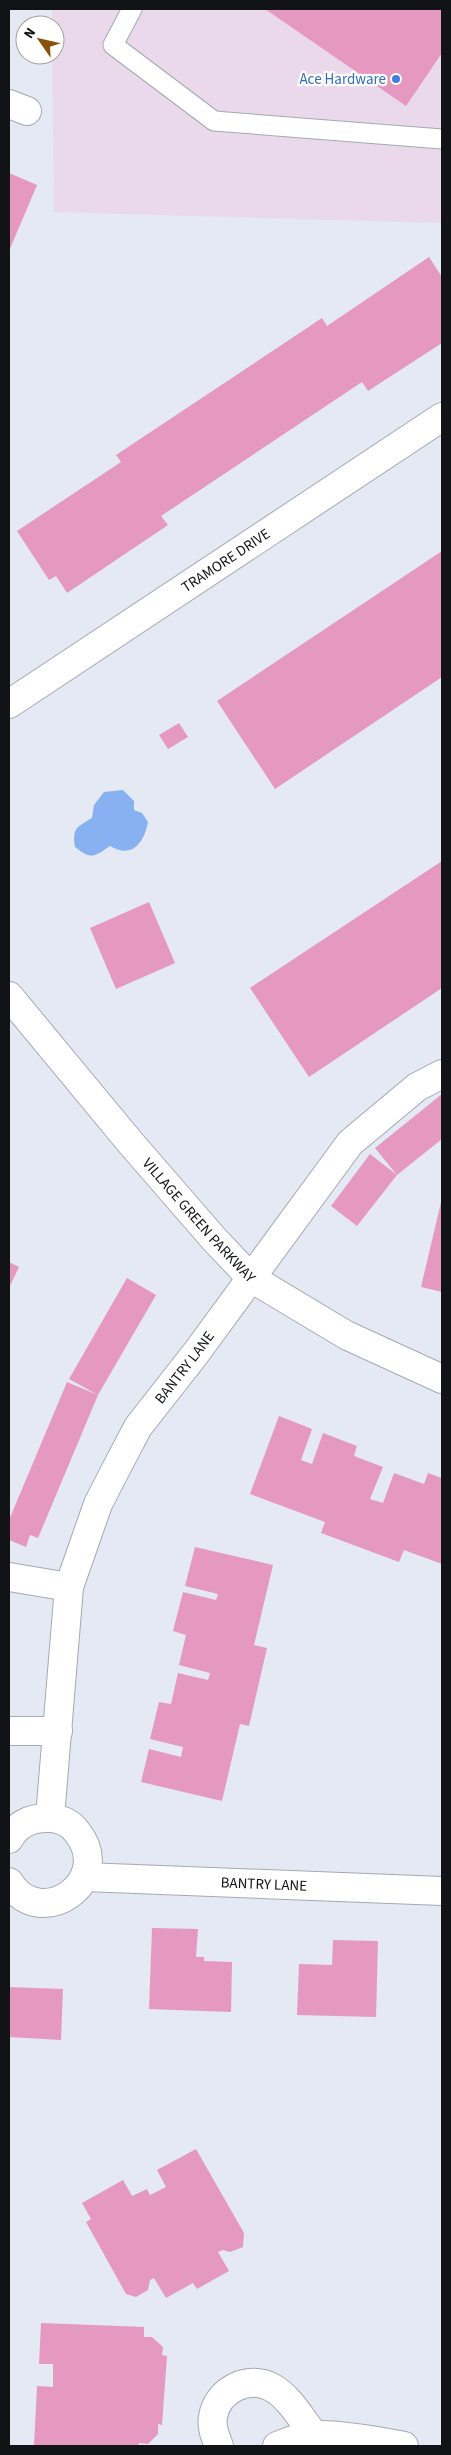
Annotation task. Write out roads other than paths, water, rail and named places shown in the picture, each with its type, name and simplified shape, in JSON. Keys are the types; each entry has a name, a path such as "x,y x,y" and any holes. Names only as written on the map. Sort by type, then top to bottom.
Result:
{"street":[{"name":"TRAMORE DRIVE","path":"9,704 442,417"},
{"name":"VILLAGE GREEN PARKWAY","path":"9,996 129,1141 214,1239 252,1278 346,1335 442,1379"},
{"name":"BANTRY LANE","path":"50,1817 69,1587 98,1504 138,1427 252,1278 350,1143 417,1087 442,1074"},
{"path":"9,1577 69,1587"},
{"path":"9,1731 58,1732"},
{"path":"9,1838 22,1824 36,1818 50,1817 63,1821 74,1828 83,1838 89,1864 85,1877 77,1889 66,1898 51,1903 37,1903 23,1897 9,1882"},
{"name":"BANTRY LANE","path":"85,1877 442,1892"},
{"path":"219,2446 213,2430 213,2416 218,2403 226,2392 246,2383 259,2382 272,2387 283,2396 314,2435"},
{"path":"277,2446 291,2440 314,2435 387,2442 404,2446"}],"lane":[{"path":"132,9 113,46 214,121 442,139"}],"water":[{"path":"123,790 134,801 134,810 142,813 148,822 146,830 136,847 125,851 110,846 92,856 85,854 75,847 75,832 79,826 92,818 94,805 104,792"}],"place":[{"name":"Ace Hardware","path":"396,79"}]}
